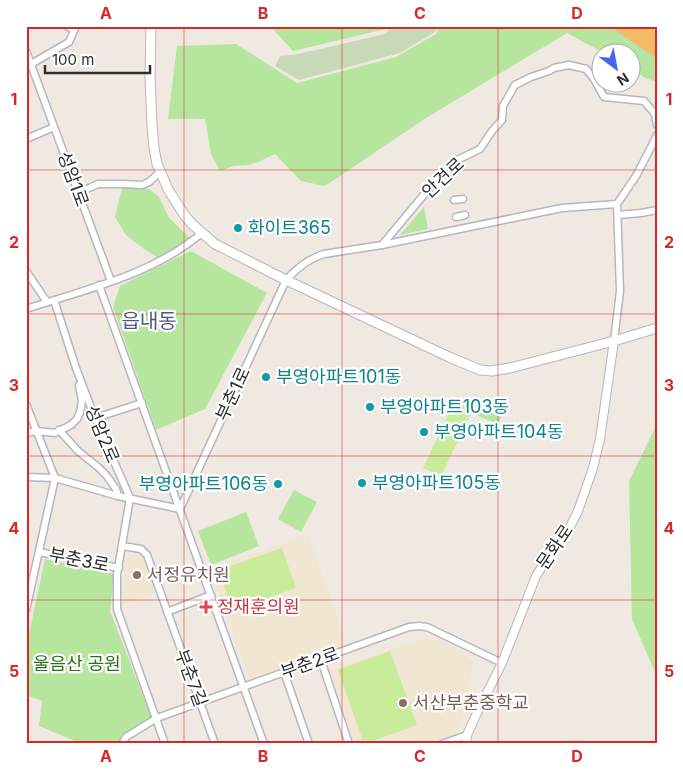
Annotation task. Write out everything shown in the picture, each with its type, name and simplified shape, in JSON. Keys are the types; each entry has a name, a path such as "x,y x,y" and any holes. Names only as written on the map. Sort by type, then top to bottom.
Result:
{"highway":[{"path":"618,26 657,52"},
{"path":"637,26 657,39"}],"main road":[{"path":"151,26 150,78 155,157 160,172 178,206 193,225 223,249 450,358 480,370 492,371 510,368 657,328"}],"street":[{"path":"29,66 69,42 75,28 67,26"},
{"name":"성암1로","path":"26,51 29,66 54,127 111,281"},
{"name":"안견로","path":"382,245 437,179 455,162 480,149 492,130 502,120 504,106 515,85 531,77 554,68 569,65 586,69 604,97 644,101 655,114 657,125"},
{"path":"26,139 54,127"},
{"path":"614,341 619,298 617,204 648,155 657,134"},
{"path":"78,193 98,184 142,186 160,172"},
{"path":"454,200 463,199"},
{"path":"286,280 304,264 321,255 382,245 562,208 617,204"},
{"path":"618,215 657,210"},
{"path":"456,217 465,215"},
{"path":"26,309 134,274 170,256 202,233"},
{"path":"26,271 47,302"},
{"name":"부춘1로","path":"180,509 286,280"},
{"path":"99,285 264,744"},
{"name":"성암2로","path":"54,300 76,368 95,418 130,498"},
{"name":"문화로","path":"466,744 467,735 502,664 536,576 570,527 578,511 593,468 600,439 614,341"},
{"name":"성암2로","path":"59,430 71,425 80,412 82,401 76,368"},
{"path":"95,418 142,403"},
{"path":"26,404 55,478 26,610"},
{"path":"26,433 55,433 59,430 78,451 98,466 116,489 118,496"},
{"path":"26,476 55,478 118,496 180,509"},
{"name":"부춘3로","path":"130,498 118,568 117,609 165,744"},
{"name":"부춘7길","path":"122,546 139,548 145,551 215,744"},
{"name":"부춘3로","path":"39,552 118,568"},
{"path":"167,612 211,595"},
{"name":"부춘2로","path":"122,744 126,737 156,718 411,626 427,627 502,664"},
{"path":"320,660 349,744"},
{"path":"284,672 309,744"},
{"path":"442,744 467,735"}],"shaded area":[{"path":"308,534 347,645 250,680 210,569"},
{"name":"서정유치원","path":"139,552 145,557 155,593 122,606 126,558"},
{"name":"서산부춘중학교","path":"427,637 451,645 473,661 458,735 433,744 356,744 331,670"}],"green space":[{"path":"270,26 391,26 390,28 293,51"},
{"path":"393,26 438,26 435,32 400,53 299,80 275,66 280,56 294,55 385,34"},
{"path":"440,26 657,26 657,82 640,75 640,42 590,42 590,45 567,33 426,118 325,186 301,181 275,154 258,162 233,166 220,171 211,154 205,119 168,119 177,46 236,44 297,83 396,57 436,34"},
{"path":"122,188 149,189 159,197 169,218 193,241 160,259 144,249 126,235 115,217"},
{"path":"424,207 428,229 400,235"},
{"path":"191,251 267,293 205,409 156,430 113,307 120,286"},
{"path":"457,396 475,405 441,476 423,468"},
{"path":"484,401 504,410 498,424 478,416"},
{"path":"657,424 657,677 632,619 629,481"},
{"path":"294,490 317,502 301,532 278,519"},
{"path":"246,512 259,546 211,565 198,531"},
{"path":"282,548 296,588 233,610 219,570"},
{"name":"울음산 공원","path":"45,559 114,574 110,611 152,719 127,733 119,744 82,744 39,726 42,701 26,695 26,648"},
{"path":"390,651 417,725 364,744 338,670"}],"place":[{"name":"화이트365","path":"238,228"},
{"name":"부영아파트101동","path":"266,377"},
{"name":"부영아파트103동","path":"370,407"},
{"name":"부영아파트104동","path":"424,432"},
{"name":"부영아파트105동","path":"362,483"},
{"name":"부영아파트106동","path":"278,484"},
{"name":"서정유치원","path":"137,575"},
{"name":"정재훈의원","path":"206,607"},
{"name":"서산부춘중학교","path":"403,703"}],"district":[{"name":"읍내동","path":"149,321"}]}
